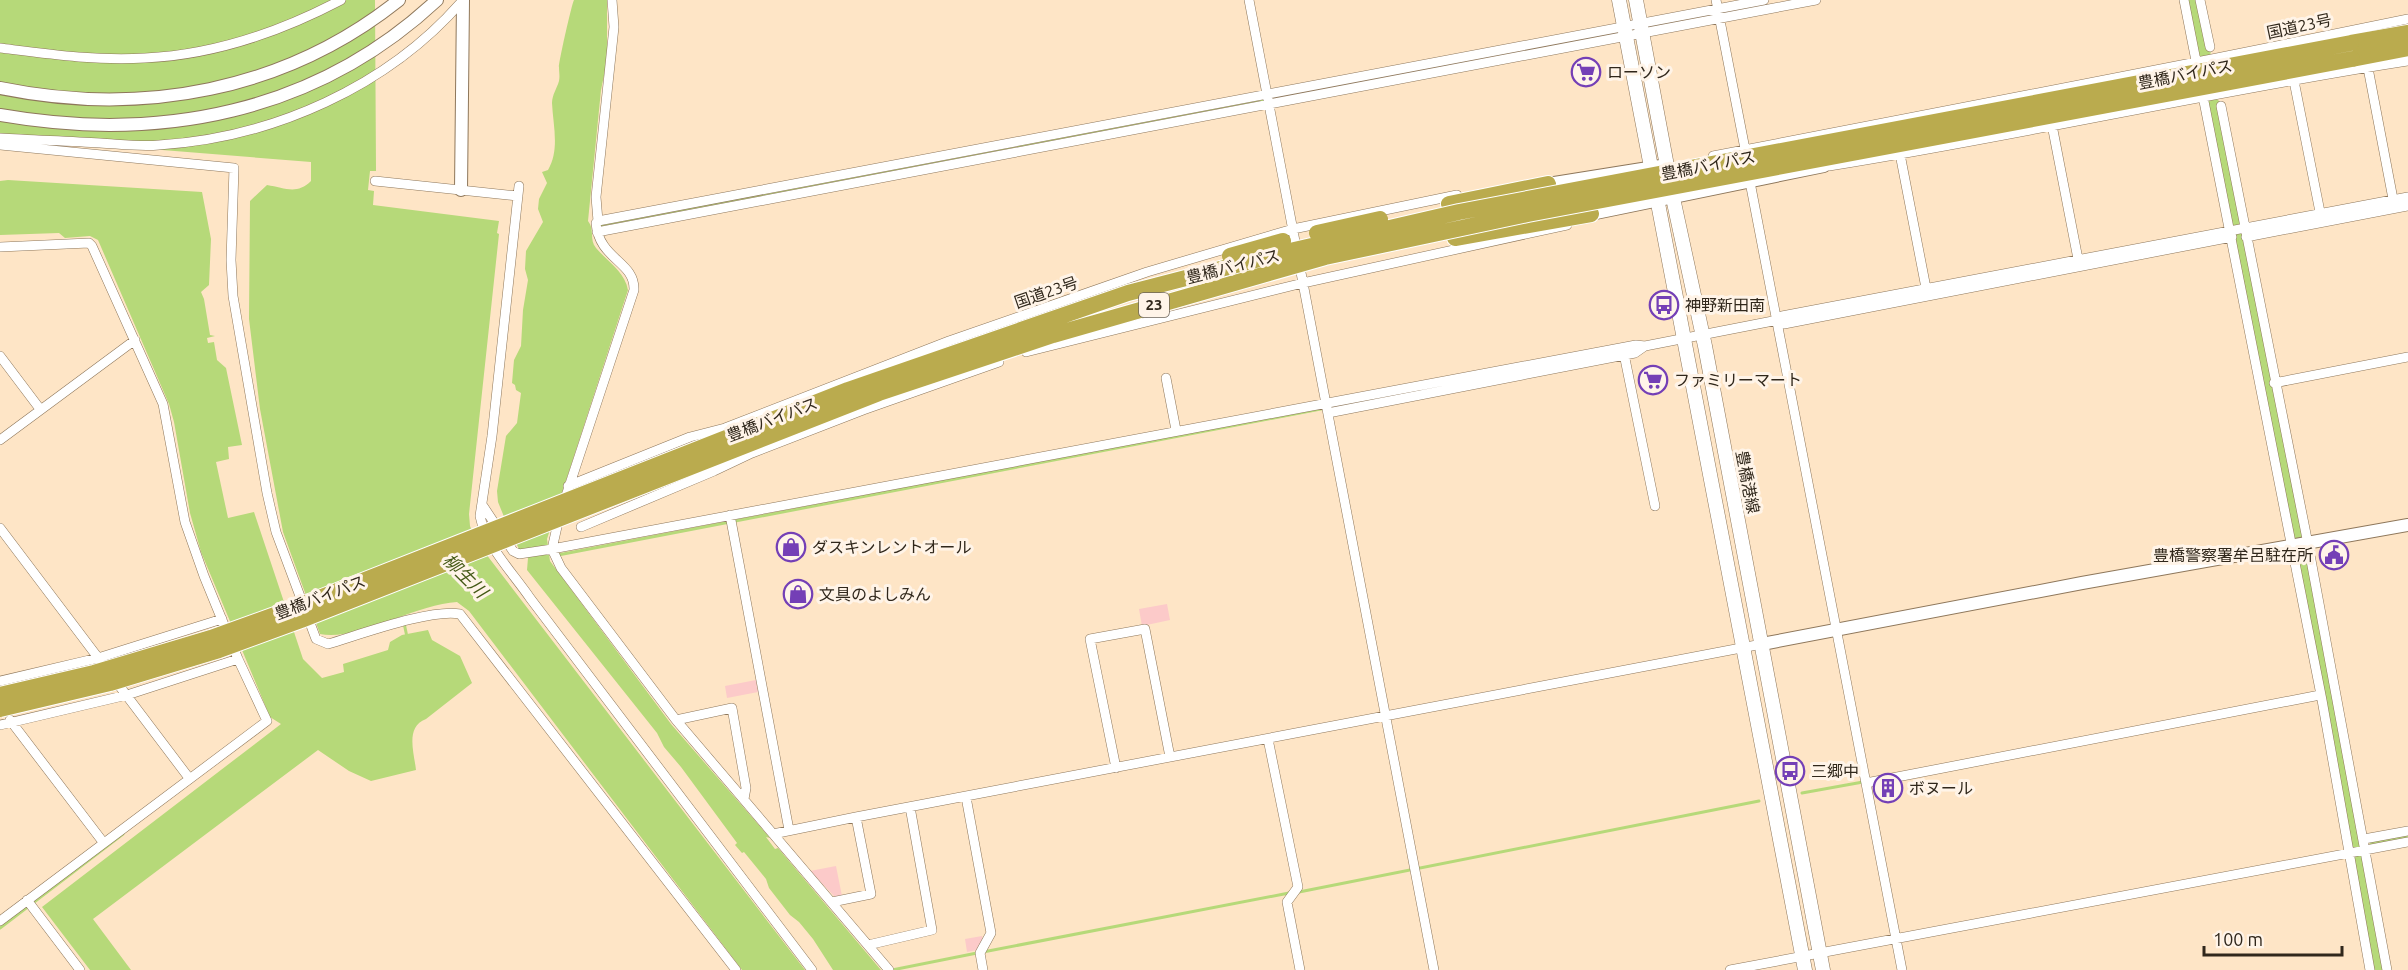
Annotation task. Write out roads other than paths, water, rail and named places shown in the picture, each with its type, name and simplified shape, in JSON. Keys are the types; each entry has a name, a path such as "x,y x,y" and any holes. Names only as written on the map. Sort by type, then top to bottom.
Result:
{"highway":[{"name":"豊橋バイパス","path":"0,708 110,683 219,650 879,393 1053,334 1325,257 1422,235 2352,51 2408,33"},
{"name":"豊橋バイパス","path":"0,695 94,673 211,638 294,608 848,390 1128,293 1290,251 1459,212 2352,51 2408,48"},
{"name":"23","path":"1128,293 1194,267 1252,249 1548,184"},
{"name":"23","path":"1166,302 1252,285 1455,238 1591,214"}],"main road":[{"path":"1619,0 1804,970"},
{"name":"豊橋港線","path":"1636,0 1762,644 1823,970"}],"street":[{"path":"0,48 85,58 146,58 175,55 258,37 295,23 341,0"},
{"path":"0,88 82,100 165,98 200,92 246,80 298,61 378,17 399,0"},
{"path":"0,115 60,123 120,126 201,119 242,109 284,95 355,61 408,26 436,0"},
{"path":"0,138 156,146 195,142 258,128 302,113 353,88 382,70 431,33 463,0"},
{"path":"461,190 463,0"},
{"path":"612,0 614,27 596,197 597,227 602,246 631,274 634,290 568,486 552,550 557,560 676,720 887,968"},
{"path":"1249,0 1434,970"},
{"path":"1642,28 1717,4 1764,0"},
{"path":"966,156 1051,135 1268,94 1642,28 1720,19 1784,3 1816,0"},
{"path":"2184,0 2197,31 2210,47"},
{"path":"2200,0 2196,61 2321,697 2370,970"},
{"path":"1717,4 1745,149"},
{"name":"国道23号","path":"1667,165 2408,19"},
{"path":"597,227 688,204 794,183 1053,145 1270,104 1624,31"},
{"path":"581,526 811,430 1015,356 1050,346 1303,283 1465,246 1553,230 1591,214 1825,166 1900,154 2203,96 2408,62"},
{"path":"2368,68 2393,199"},
{"path":"2294,81 2322,218"},
{"path":"2221,106 2274,383 2308,544 2387,970"},
{"path":"1134,119 1136,129"},
{"path":"2209,127 2224,124"},
{"path":"2052,125 2081,261"},
{"path":"1051,135 1053,145"},
{"path":"1820,135 1825,166"},
{"path":"0,145 234,168 231,260 233,296 267,493 276,532 315,639 328,644 410,620 450,612 460,614 736,970"},
{"path":"1900,154 1929,290"},
{"path":"597,227 690,214 796,194 933,162"},
{"path":"1548,184 1667,165"},
{"path":"375,181 461,190 518,191 481,523 504,561 812,970"},
{"name":"国道23号","path":"568,486 690,437 725,428 949,341 1147,272 1293,229 1521,181 1540,181 1548,184"},
{"path":"1750,182 1902,970"},
{"path":"794,183 796,194"},
{"path":"750,192 753,202"},
{"path":"2322,218 2408,197"},
{"path":"688,204 690,214"},
{"path":"483,506 513,551 519,554 552,550 1326,402 1356,401 1624,351 1778,320 1782,316 1835,310 2231,233 2408,206"},
{"path":"0,247 89,243 92,246 163,404 185,522 238,659 267,721 0,921"},
{"path":"1038,311 1050,346"},
{"path":"0,440 135,340"},
{"path":"1624,351 1655,506"},
{"path":"0,356 40,409"},
{"path":"2274,383 2408,357"},
{"path":"1166,378 1176,430"},
{"path":"798,400 811,430"},
{"path":"1328,413 1356,401"},
{"path":"568,486 585,542"},
{"path":"730,515 789,830"},
{"path":"773,834 1742,650 1762,644 2408,525"},
{"path":"0,528 189,778"},
{"path":"0,681 98,658 222,619"},
{"path":"1116,768 1090,639 1145,629 1170,757"},
{"path":"0,725 127,695 238,659"},
{"path":"1866,783 2321,697 2335,697"},
{"path":"0,708 104,842"},
{"path":"676,720 732,708 746,788 744,799"},
{"path":"1268,739 1298,887 1287,902 1300,970"},
{"path":"966,797 991,933 981,952 983,970"},
{"path":"868,945 932,930 910,807"},
{"path":"832,902 871,894 856,817"},
{"path":"2364,839 2408,831"},
{"path":"1730,970 2408,842"},
{"path":"27,901 80,970"}],"water":[{"name":"柳生川","path":"0,0 375,0 376,171 370,171 368,190 374,191 373,205 499,221 469,514 470,526 476,541 805,970 742,970 469,611 457,602 423,609 350,633 320,634 283,532 260,409 249,319 250,201 267,185 296,189 306,185 311,181 311,162 0,137"},
{"path":"574,0 607,0 607,61 601,90 588,221 594,245 619,272 628,290 547,539 550,561 671,724 770,838 766,837 775,849 778,848 881,970 833,970 813,939 769,888 766,879 744,852 742,853 735,845 737,843 664,747 657,733 527,570 528,558 519,549 498,502 497,491 506,436 517,423 521,393 512,383 514,360 521,346 523,310 528,280 525,269 526,251 543,222 538,209 539,199 547,183 542,172 548,170 552,162 555,146 552,100 559,81 560,63"},
{"path":"0,181 202,192 211,239 209,285 201,292 210,335 215,336 207,338 208,343 214,342 217,360 226,368 242,445 228,447 229,459 216,462 228,518 254,512 303,659 322,678 344,672 343,664 388,650 390,642 402,635 428,630 432,640 460,656 472,683 415,728 412,741 416,770 371,781 349,771 318,750 93,919 131,970 90,970 42,907 281,724 270,717 201,552 190,513 169,404 98,240 90,236 65,238 59,233 0,235"}],"waterway":[{"path":"2193,0 2203,51"},
{"path":"598,226 1610,34"},
{"path":"2213,106 2378,970"},
{"path":"558,555 1383,397"},
{"path":"404,623 407,637"},
{"path":"1802,793 1863,782"},
{"path":"1299,892 1759,801"},
{"path":"0,928 123,834"},
{"path":"2371,843 2408,837"},
{"path":"983,952 1289,893"},
{"path":"892,970 977,953"}],"place":[{"name":"ローソン","path":"1586,72"},
{"name":"神野新田南","path":"1664,305"},
{"name":"ファミリーマート","path":"1653,380"},
{"name":"ダスキンレントオール","path":"791,547"},
{"name":"豊橋警察署牟呂駐在所","path":"2334,555"},
{"name":"文具のよしみん","path":"798,594"},
{"name":"三郷中","path":"1790,771"},
{"name":"ボヌール","path":"1888,788"}]}
